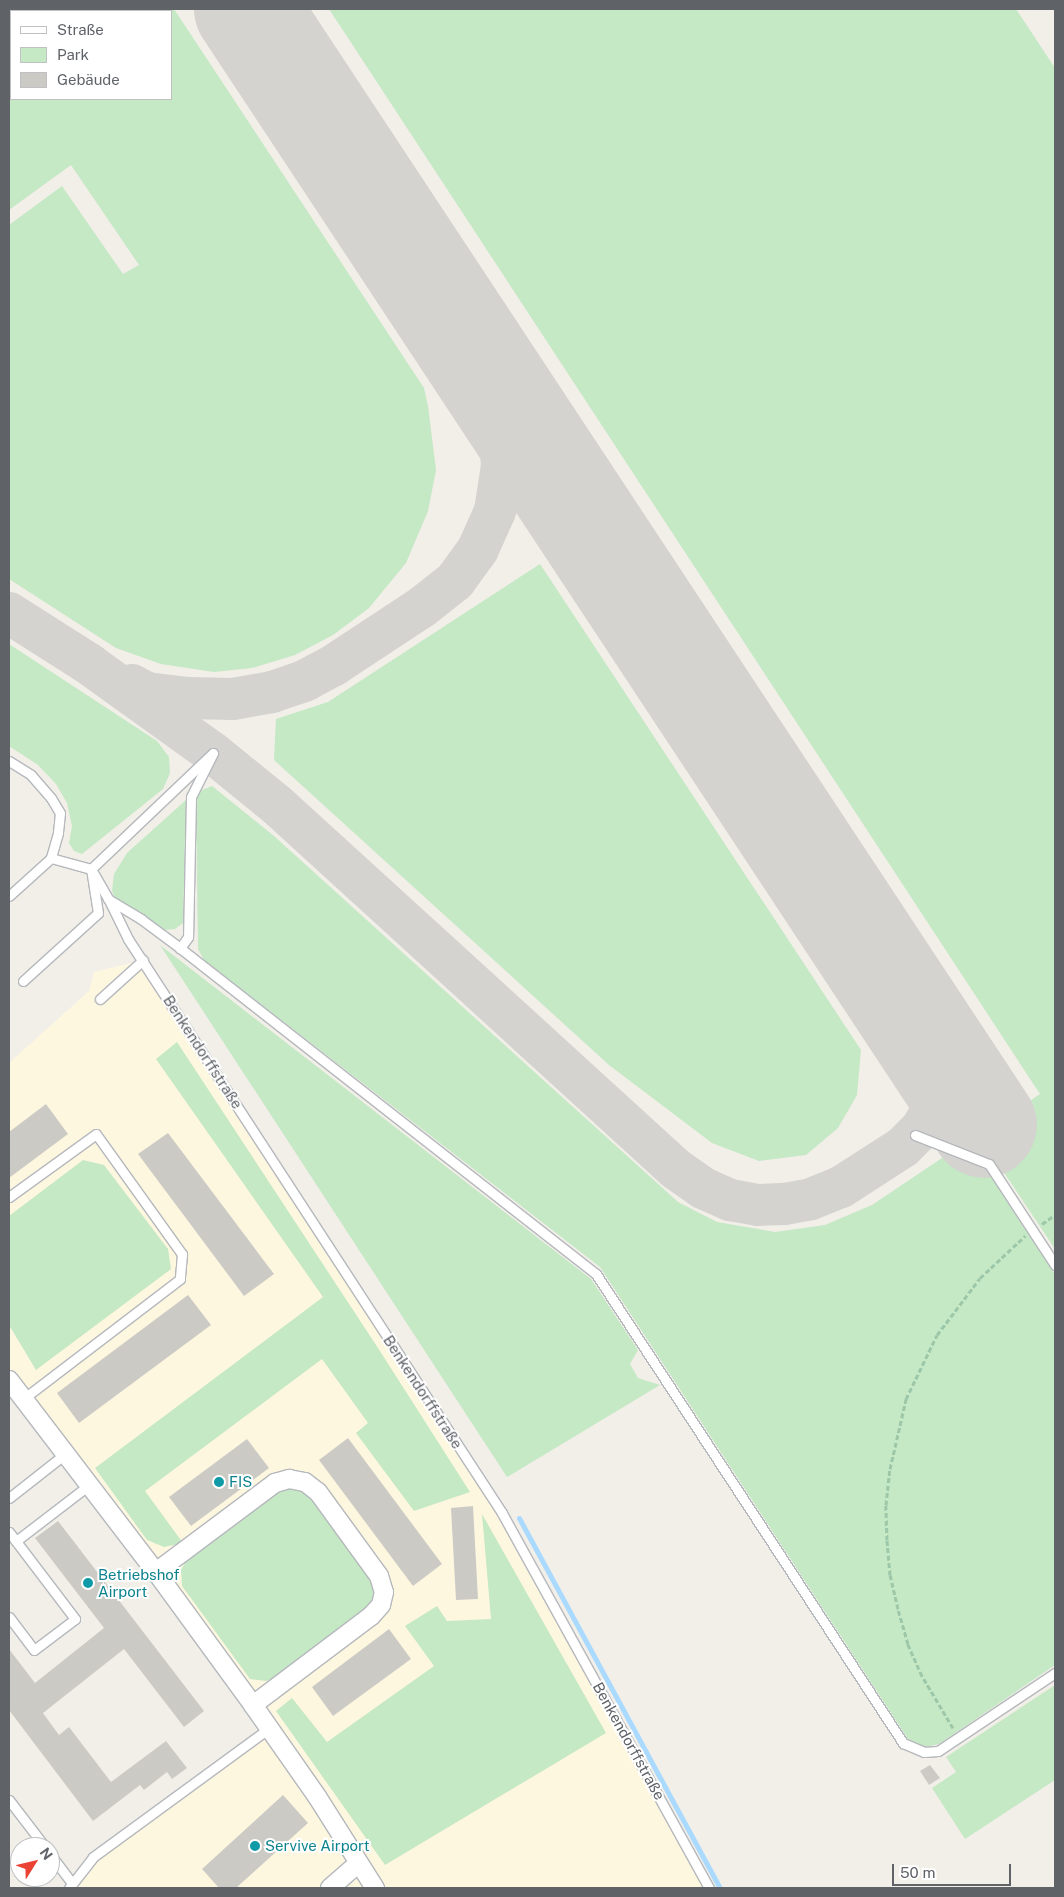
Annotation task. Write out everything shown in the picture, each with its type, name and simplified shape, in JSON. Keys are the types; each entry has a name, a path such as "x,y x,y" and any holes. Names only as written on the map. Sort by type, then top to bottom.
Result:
{"street":[{"path":"9,1380 156,1572 253,1705 318,1798 375,1888"},
{"path":"156,1572 275,1483 289,1480 305,1482 324,1500 379,1576 384,1592 381,1605 371,1616 253,1705"},
{"path":"330,1888 359,1863"}],"lane":[{"path":"91,869 213,753 192,796 188,937 180,948"},
{"path":"9,761 31,775 51,798 60,814 58,832 51,858 9,896"},
{"path":"51,858 91,869"},
{"path":"23,981 98,913 91,869"},
{"name":"Benkendorffstraße","path":"91,869 128,939 502,1514 709,1888"},
{"path":"108,899 141,919 180,948 596,1274 903,1743 924,1752 938,1751 1055,1673"},
{"path":"100,999 142,960"},
{"path":"9,1197 96,1134 182,1254 180,1279 23,1399"},
{"path":"915,1135 989,1164 1055,1265"},
{"path":"9,1498 65,1454"},
{"path":"16,1541 89,1485"},
{"path":"9,1532 75,1619 34,1650 9,1617"},
{"path":"60,1870 70,1886 93,1857 269,1728"},
{"path":"9,1800 37,1837"}],"path":[{"path":"958,1737 922,1676 908,1644 898,1609 890,1575 887,1540 886,1505 890,1469 906,1399 937,1335 980,1278 1032,1230 1055,1215"}],"shaded area":[{"path":"143,960 502,1513 709,1888 69,1888 93,1857 269,1728 9,1380 9,1063 89,991 94,972"}],"green space":[{"path":"9,9 174,9 424,388 436,470 428,511 406,563 369,608 333,635 295,655 252,668 214,672 161,664 116,648 9,579 9,225 62,186 123,274 139,265 71,165 9,210"},
{"path":"329,9 1016,9 1055,68 1055,1249 995,1159 959,1149 1040,1094"},
{"path":"540,564 861,1050 857,1095 838,1128 806,1155 759,1161 712,1143 609,1065 274,760 276,719 328,702"},
{"path":"9,644 157,741 169,757 170,773 163,789 82,854 74,851 69,843 72,826 67,803 56,784 38,765 9,746"},
{"path":"212,786 274,836 678,1202 717,1222 775,1232 825,1225 872,1205 945,1156 985,1168 1055,1275 1055,1665 939,1744 925,1747 908,1739 600,1267 204,960 198,949 196,800 202,790"},
{"path":"186,800 183,923 175,929 163,930 115,898 112,891 114,874 127,853"},
{"path":"160,945 591,1279 638,1350 630,1364 638,1378 660,1385 507,1477"},
{"path":"177,1042 470,1492 414,1511 356,1433 368,1423 322,1359 145,1491 183,1543 164,1547 147,1540 95,1468 323,1297 156,1059"},
{"path":"83,1160 104,1165 168,1249 171,1269 36,1370 9,1325 9,1216"},
{"path":"278,1489 295,1489 313,1497 373,1579 375,1598 367,1613 284,1675 266,1681 250,1679 182,1586 181,1570 191,1553"},
{"path":"482,1514 606,1733 385,1865 276,1711 292,1698 327,1742 434,1666 405,1626 437,1606 447,1621 491,1619"},
{"path":"1055,1685 1055,1780 965,1839 932,1788 956,1772 946,1757"}],"building":[{"path":"46,1104 68,1134 9,1178 9,1132"},
{"path":"168,1133 274,1274 244,1296 138,1154"},
{"path":"188,1295 211,1325 79,1423 57,1393"},
{"path":"348,1438 442,1564 413,1586 319,1460"},
{"name":"FIS","path":"247,1439 269,1468 191,1526 169,1497"},
{"path":"473,1506 478,1599 456,1600 451,1508"},
{"path":"58,1521 204,1711 184,1727 124,1649 43,1713 59,1735 69,1727 111,1782 166,1741 187,1768 172,1779 167,1772 144,1790 140,1785 93,1821 9,1710 9,1649 35,1683 104,1628 35,1538"},
{"path":"389,1629 411,1659 333,1716 312,1687"},
{"path":"930,1765 940,1778 929,1785 920,1771"},
{"name":"Servive Airport","path":"283,1795 308,1823 236,1888 219,1888 202,1869"}],"waterway":[{"path":"519,1518 720,1888"}],"taxiway":[{"path":"132,685 147,693 188,698 233,699 272,692 306,680 334,665 422,607 455,581 478,549 495,511 502,466 499,422 486,385 468,345"},
{"path":"9,613 89,664 213,753 277,805 676,1169 703,1188 730,1200 758,1205 784,1204 811,1199 841,1187 903,1147 922,1128 936,1102 945,1066"}],"runway":[{"path":"247,9 984,1125"}],"place":[{"name":"FIS","path":"219,1482"},
{"name":"Betriebshof Airport","path":"88,1583"},
{"name":"Servive Airport","path":"255,1846"}]}
